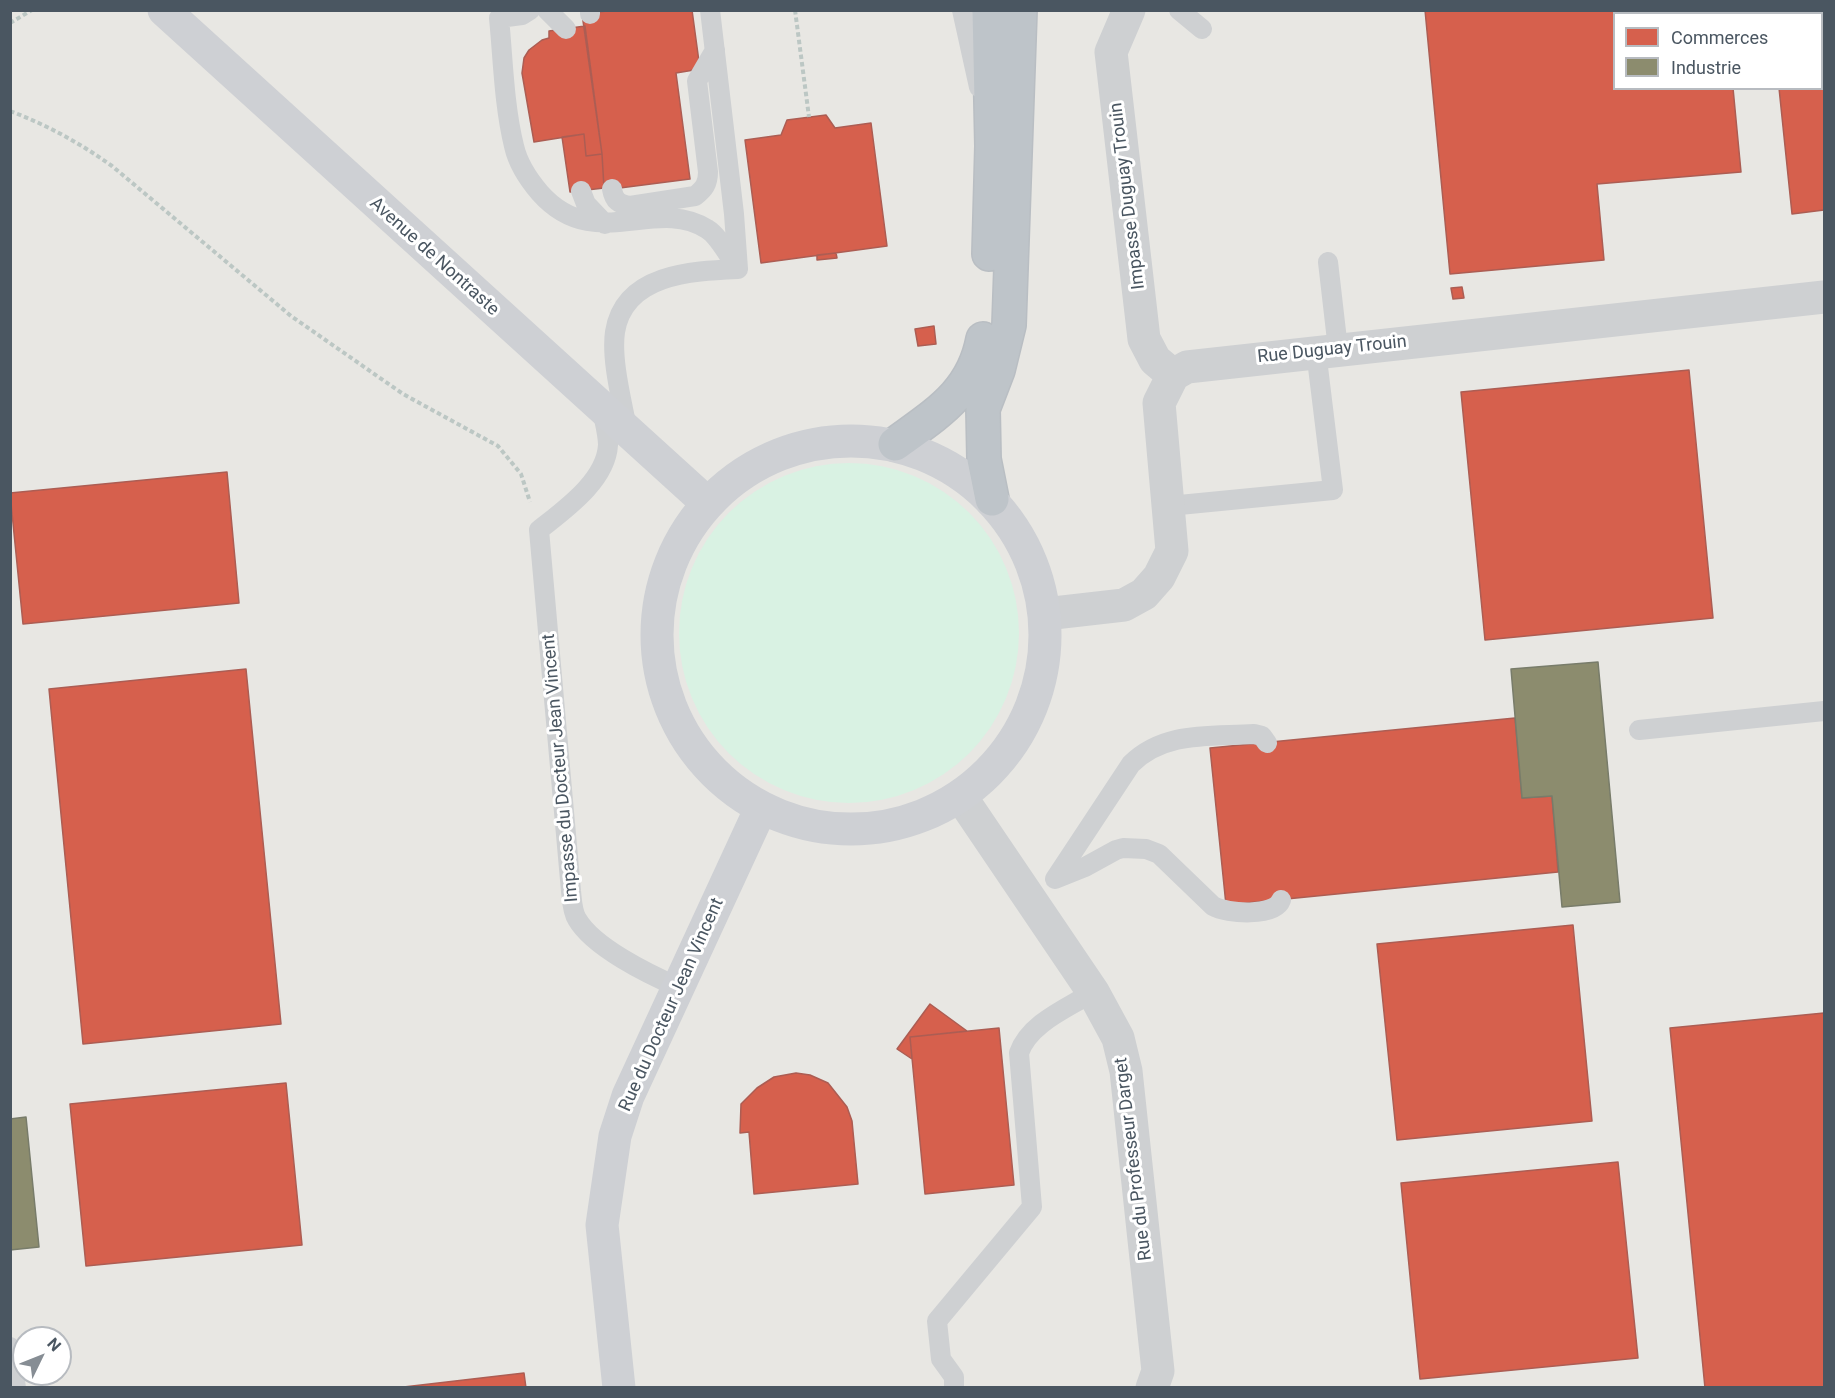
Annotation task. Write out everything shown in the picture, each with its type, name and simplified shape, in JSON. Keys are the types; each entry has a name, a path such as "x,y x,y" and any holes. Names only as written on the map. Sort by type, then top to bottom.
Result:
{"highway":[{"path":"895,444 941,411 961,392 975,368 987,317 992,146 989,10"},
{"path":"992,500 984,459 983,418 1009,325 1020,10"}],"street":[{"name":"Avenue de Nontraste","path":"164,10 706,502"},
{"name":"Impasse Duguay Trouin","path":"1129,10 1111,52 1144,339 1155,360 1173,375"},
{"name":"Rue Duguay Trouin","path":"1173,375 1198,364 1824,297"},
{"path":"1045,614 1124,605 1144,594 1159,577 1172,551 1158,419 1159,403 1173,375"},
{"path":"843,439 895,444 947,465 992,500 1028,553 1045,614 1044,667 1028,717 1000,762 961,797 915,820 864,830 813,826 761,808 715,775 679,727 659,670 657,610 673,553 706,502 746,470 792,448 843,439"},
{"name":"Rue du Professeur Darget","path":"961,797 1042,888 1118,1038 1126,1071 1158,1371 1152,1388"},
{"name":"Rue du Docteur Jean Vincent","path":"619,1388 602,1225 615,1136 628,1096 761,808"}],"lane":[{"path":"530,10 522,15 499,18 513,145 524,171 551,206 576,219 605,224 684,219 709,230 738,269"},
{"path":"547,10 566,29"},
{"path":"710,10 738,269"},
{"path":"962,10 992,146"},
{"path":"1179,10 1202,29"},
{"path":"612,189 614,198 620,204 630,206 695,196 708,182 697,81 715,50"},
{"path":"581,191 586,204 605,224"},
{"path":"1169,506 1333,490 1327,350 1328,262"},
{"path":"627,431 615,335 619,314 633,296 649,284 671,275 738,269"},
{"path":"539,530 575,501 603,464 608,446 602,408"},
{"name":"Impasse du Docteur Jean Vincent","path":"539,530 575,917 588,934 644,971 678,987"},
{"path":"1639,730 1824,711"},
{"path":"1042,888 1131,764 1145,750 1167,740 1254,734 1262,736 1267,743"},
{"path":"1042,888 1116,850 1146,849 1159,854 1213,906 1224,912 1272,910 1279,906 1281,900"},
{"path":"954,1388 954,1377 941,1359 937,1321 1032,1207 1018,1053 1023,1040 1036,1028 1093,992"},
{"path":"10,1347 16,1388"}],"path":[{"path":"10,23 32,10"},
{"path":"795,10 809,117"},
{"path":"10,111 53,129 84,146 112,166 291,316 403,394 498,446 520,474 539,530"}],"shaded area":[{"path":"11,11 1824,11 1824,1387 11,1387"}],"green space":[{"path":"849,463 882,466 914,476 944,492 969,513 990,538 1006,568 1016,600 1019,633 1016,666 1006,698 990,728 969,753 944,774 914,790 882,800 849,803 816,800 784,790 754,774 729,753 708,728 692,698 682,666 679,633 682,600 692,568 708,538 729,513 754,492 784,476 816,466"}],"building: Commerces":[{"path":"615,10 692,10 700,69 676,73 690,179 612,189 604,188 602,154 582,14"},
{"path":"1425,10 1725,10 1725,12 1613,12 1613,90 1733,90 1741,172 1597,184 1604,260 1450,274"},
{"path":"1771,10 1824,10 1824,210 1792,214 1779,90 1823,90 1823,12 1772,12"},
{"path":"585,26 602,154 586,156 584,134 534,142 522,73 524,58 529,50 542,40 549,38 549,31"},
{"path":"826,115 835,128 871,123 887,246 761,263 745,140 781,135 787,120"},
{"path":"584,134 586,156 602,154 604,188 570,192 562,137"},
{"path":"836,253 837,258 817,260 817,255"},
{"path":"1462,287 1464,298 1453,299 1451,288"},
{"path":"934,326 936,344 918,346 915,329"},
{"path":"1689,370 1713,618 1485,640 1461,392"},
{"path":"227,472 239,603 23,624 10,493"},
{"path":"246,669 281,1024 83,1044 49,689"},
{"path":"1515,718 1522,798 1552,796 1558,872 1226,905 1210,748"},
{"path":"1573,925 1592,1121 1397,1140 1377,944"},
{"path":"930,1004 967,1031 910,1037 912,1059 897,1049"},
{"path":"1824,1013 1824,1388 1705,1388 1670,1028"},
{"path":"999,1028 1014,1185 925,1194 910,1037"},
{"path":"796,1073 810,1075 828,1083 847,1107 852,1121 858,1184 754,1194 749,1132 740,1133 741,1104 757,1088 774,1077"},
{"path":"286,1083 302,1245 86,1266 70,1104"},
{"path":"1618,1162 1638,1358 1420,1379 1401,1183"},
{"path":"524,1373 526,1388 395,1388"}],"building: Industrie":[{"path":"1598,662 1620,902 1562,907 1552,796 1522,798 1511,669"},
{"path":"26,1117 39,1247 10,1250 10,1119"}]}
